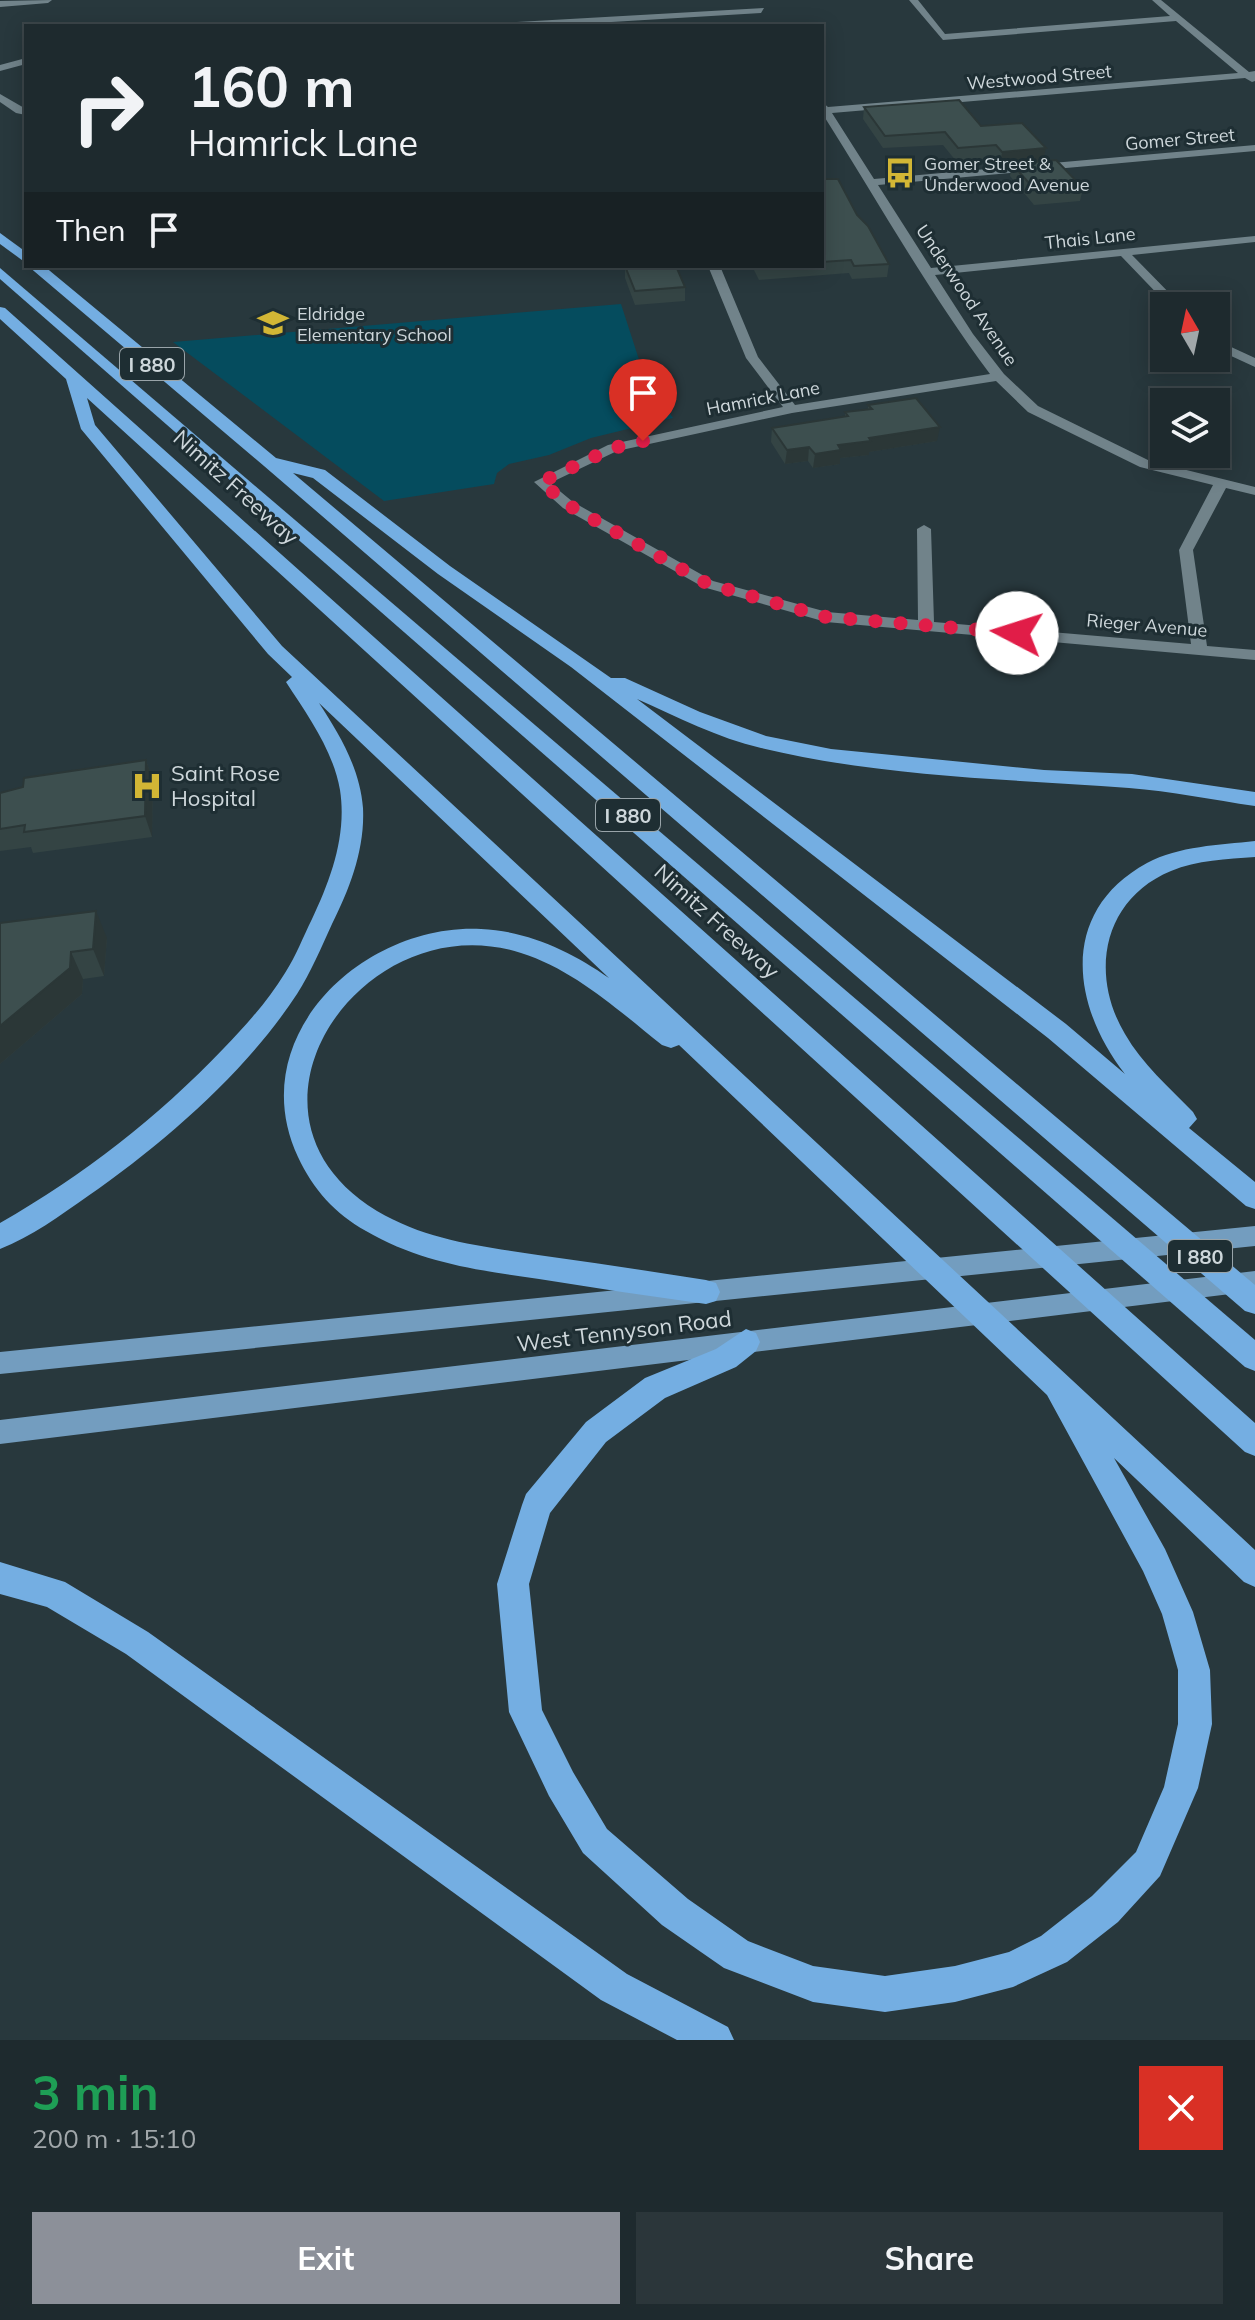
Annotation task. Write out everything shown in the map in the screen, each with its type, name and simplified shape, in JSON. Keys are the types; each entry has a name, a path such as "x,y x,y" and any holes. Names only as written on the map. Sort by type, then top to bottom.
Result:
{"highway":[{"path":"0,237 24,257"},
{"name":"Nimitz Freeway","path":"37,268 270,462 1255,1302"},
{"name":"I 880","path":"0,272 1255,1358"},
{"name":"Nimitz Freeway","path":"0,311 1255,1442"},
{"path":"73,377 87,426 275,650 768,1110 1255,1571"},
{"path":"270,462 319,474 444,570 578,663 1044,1021 1255,1195"},
{"path":"0,1237 39,1215 119,1161 192,1100 294,980 327,913 348,863 350,791 338,748 275,650"},
{"path":"578,663 693,717 776,745 831,756 1044,777 1132,781 1255,799"},
{"path":"1255,849 1191,858 1157,867 1136,880 1102,919 1093,943 1091,971 1096,995 1108,1025 1129,1062 1255,1195"},
{"path":"706,1292 454,1254 405,1239 337,1196 308,1152 293,1099 297,1061 312,1027 338,995 373,966 409,948 440,941 473,937 500,939 572,963 768,1110"},
{"path":"746,1342 726,1358 655,1388 596,1432 537,1505 513,1584 526,1712 561,1784 595,1841 675,1912 737,1955 813,1984 885,1994 955,1984 1013,1969 1054,1949 1105,1909 1148,1864 1181,1788 1195,1724 1194,1670 1177,1612 1154,1560 1058,1387"},
{"path":"0,1578 54,1593 137,1643 614,1987 715,2040"}],"main road":[{"name":"West Tennyson Road","path":"0,1363 1255,1236"},
{"name":"West Tennyson Road","path":"0,1432 746,1342 888,1321 1255,1281"}],"street":[{"path":"0,4 48,0"},
{"path":"545,24 763,14 754,0"},
{"path":"913,0 943,37 1178,18"},
{"path":"1156,0 1252,76"},
{"path":"0,68 24,62"},
{"name":"Westwood Street","path":"824,108 1252,76"},
{"path":"0,97 24,112"},
{"name":"Underwood Avenue","path":"824,108 968,336 999,377 1033,409 1145,464 1255,491"},
{"name":"Gomer Street","path":"869,183 1255,148"},
{"name":"Thais Lane","path":"929,272 1255,239"},
{"path":"1124,253 1162,292"},
{"path":"715,268 752,358 792,409"},
{"path":"1230,351 1255,363"},
{"name":"Hamrick Lane","path":"541,482 613,448 792,409 999,377"},
{"name":"Rieger Avenue","path":"541,482 568,505 708,584 826,617 1255,655"},
{"path":"1200,650 1186,550 1221,484"},
{"path":"924,529 926,625"}],"shaded area":[{"path":"621,304 644,375 673,418 591,438 549,455 509,464 497,473 494,484 384,501 173,342"}],"building":[{"path":"959,100 981,126 1022,123 1046,148 1002,152 996,145 958,148 945,132 885,136 864,107"},
{"path":"1056,160 1083,188 1037,192 1012,164"},
{"path":"824,179 838,179 889,264 854,266 851,260 824,262"},
{"path":"626,268 677,268 685,287 635,291"},
{"path":"916,398 940,427 869,438 871,441 838,445 841,450 815,454 809,447 787,450 772,428 848,416 845,412 872,409 868,405"},
{"path":"146,760 145,816 24,832 25,825 0,829 0,793 23,787 24,778"},
{"path":"96,911 93,949 71,952 70,968 0,1026 0,923"}],"place":[{"name":"Gomer Street & Underwood Avenue","path":"900,173"},
{"name":"Eldridge Elementary School","path":"273,323"},
{"name":"Saint Rose Hospital","path":"147,786"}],"route":[{"path":"643,441 613,448 541,482 568,505 708,584 826,617 1017,633"}]}
